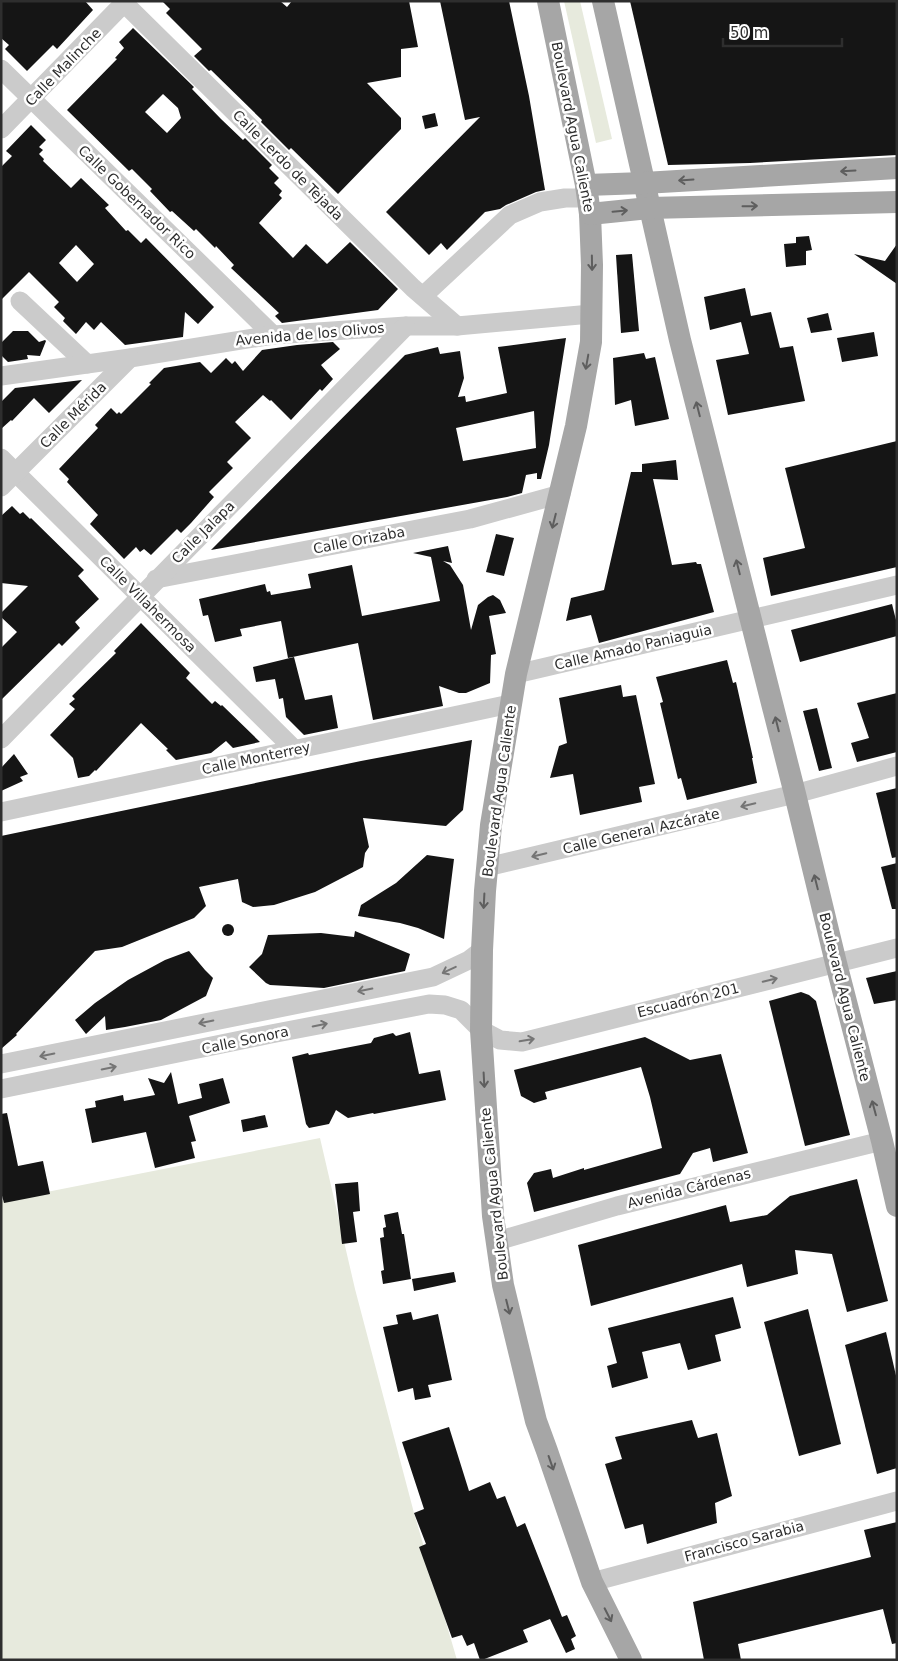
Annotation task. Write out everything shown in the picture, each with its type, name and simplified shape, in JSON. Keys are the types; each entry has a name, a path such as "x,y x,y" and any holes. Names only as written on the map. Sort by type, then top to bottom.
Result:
{"main road":[{"name":"Boulevard Agua Caliente","path":"548,1 588,199 592,264 591,342 576,426 561,494 510,704 491,825 487,868 482,950 481,1030 487,1132 503,1285 536,1421 592,1582 631,1660"},
{"name":"Boulevard Agua Caliente","path":"602,1 683,350 897,1206"},
{"path":"588,199 644,183 897,168"},
{"path":"588,199 649,208 897,202"}],"street":[{"name":"Calle Malinche","path":"1,130 123,2"},
{"name":"Calle Lerdo de Tejada","path":"123,2 413,288 457,326"},
{"name":"Calle Gobernador Rico","path":"1,69 273,335"},
{"path":"423,296 510,215 540,202 566,198 588,199"},
{"path":"20,301 87,364"},
{"name":"Avenida de los Olivos","path":"1,376 273,335 406,326 457,326 591,314"},
{"name":"Calle Jalapa","path":"1,739 139,596 406,326"},
{"name":"Calle Mérida","path":"1,487 130,358"},
{"name":"Calle Villahermosa","path":"1,458 295,750"},
{"name":"Calle Orizaba","path":"156,579 470,519 561,494"},
{"name":"Calle Amado Paniaguia","path":"516,674 897,584"},
{"name":"Calle Monterrey","path":"1,812 510,704"},
{"name":"Calle General Azcárate","path":"487,868 795,794 897,766"},
{"name":"Escuadrón 201","path":"481,1030 500,1040 522,1042 897,948"},
{"name":"Calle Sonora","path":"1,1064 433,977 451,969 482,950"},
{"name":"Calle Sonora","path":"1,1089 429,1004 445,1005 461,1010 481,1030"},
{"name":"Avenida Cárdenas","path":"497,1241 618,1206 882,1141"},
{"name":"Francisco Sarabia","path":"592,1582 897,1500"}],"shaded area":[{"path":"564,1 580,1 612,139 596,143"},
{"path":"320,1138 355,1289 414,1513 457,1660 1,1660 1,1201"}],"building":[{"path":"1,1 85,1 93,10 57,49 53,45 27,71 5,49 9,45 1,38"},
{"path":"162,1 280,1 287,7 292,1 409,1 418,47 401,49 401,77 367,83 401,118 401,129 338,194 291,148 289,150 261,122 262,120 194,56 202,49 166,13 170,9"},
{"path":"440,1 509,1 529,96 545,190 536,192 500,209 485,212 447,250 441,243 429,255 386,212 480,117 465,120"},
{"path":"630,1 897,1 897,155 750,163 668,165"},
{"path":"133,28 194,87 192,89 221,119 243,140 245,138 272,165 269,168 279,178 274,183 282,191 279,195 282,198 259,223 293,258 306,244 327,264 350,242 398,289 378,310 282,323 275,316 279,313 231,268 234,265 216,246 215,248 196,229 194,231 172,211 170,212 150,191 152,189 132,169 129,171 67,110 117,59 115,58 124,48 119,42","holes":["163,94 178,108 181,118 167,133 145,112"]},
{"path":"435,113 438,126 425,129 422,116"},
{"path":"31,125 46,140 39,147 43,150 39,154 44,159 43,161 71,188 81,178 109,205 105,208 126,231 128,230 141,243 146,238 214,307 198,324 185,312 183,337 125,345 101,322 94,330 86,322 76,334 63,321 65,318 54,307 59,302 29,272 1,300 1,167 12,156 6,151","holes":["76,245 94,264 77,282 59,263"]},
{"path":"809,236 812,250 806,251 806,265 786,267 784,244 796,243 796,237"},
{"path":"897,244 897,284 854,254 885,261"},
{"path":"632,254 639,331 621,333 616,255"},
{"path":"745,288 751,316 771,312 780,348 793,346 805,401 728,415 716,360 749,354 741,322 710,330 704,297"},
{"path":"828,313 832,330 811,333 807,318"},
{"path":"13,331 28,331 39,342 45,340 40,356 27,355 28,359 8,362 1,355 1,343"},
{"path":"874,332 878,356 842,362 837,338"},
{"path":"566,338 549,445 541,479 537,479 537,473 526,475 522,493 211,550 405,355 438,347 440,354 460,351 464,378 458,397 465,396 466,402 507,393 498,347","holes":["534,411 536,448 463,461 456,428"]},
{"path":"333,342 340,349 321,365 333,379 322,391 320,389 291,420 271,400 263,395 235,422 251,438 227,462 233,468 209,492 214,497 181,533 177,529 151,555 144,549 140,552 136,547 124,559 90,524 98,515 67,482 69,479 59,469 98,428 95,425 111,408 117,414 119,412 121,414 164,368 200,362 211,373 226,358 232,364 235,361 243,371 262,350"},
{"path":"644,353 646,359 655,357 669,419 635,426 631,400 615,405 613,358"},
{"path":"82,380 49,413 34,398 12,421 1,429 1,402 15,388"},
{"path":"897,441 897,567 771,596 763,558 805,548 785,468"},
{"path":"676,460 678,480 653,479 672,565 696,562 701,564 714,612 599,643 591,615 566,621 571,598 604,590 631,472 642,472 642,464"},
{"path":"12,506 20,514 23,512 31,518 84,570 78,576 99,599 75,622 80,628 62,646 59,643 1,700 1,648 17,632 1,617 1,613 28,586 1,583 1,516"},
{"path":"496,534 514,538 504,576 486,572"},
{"path":"448,546 452,563 443,561 450,565 463,585 471,630 478,605 488,597 493,595 500,600 506,613 489,616 496,654 491,655 490,683 466,693 459,693 439,686 443,706 373,720 358,643 288,658 281,621 240,629 242,636 215,642 208,615 203,616 199,599 265,584 267,592 270,591 271,595 311,588 308,574 352,565 362,616 440,601 431,557 413,553"},
{"path":"892,604 897,624 897,636 800,662 791,630"},
{"path":"141,623 190,673 186,678 212,704 215,701 222,705 260,742 233,748 226,741 211,753 176,760 166,750 168,749 141,723 96,771 89,776 78,778 73,758 50,735 75,709 69,704 75,699 72,696 116,653 114,651"},
{"path":"294,657 305,700 332,695 338,728 304,735 286,717 283,698 279,699 275,679 256,682 253,667"},
{"path":"727,660 733,683 736,682 757,783 687,800 681,778 678,779 660,703 663,702 656,677"},
{"path":"621,685 623,697 636,695 655,784 639,787 642,802 580,815 573,774 550,778 559,746 567,743 559,698"},
{"path":"897,693 897,752 857,762 851,743 869,738 857,703"},
{"path":"817,708 832,768 819,771 803,711"},
{"path":"472,740 463,810 446,826 363,818 369,847 365,853 363,867 315,892 274,905 253,907 242,902 238,879 199,887 206,906 194,918 122,947 95,951 17,1035 1,1049 1,836 361,761"},
{"path":"14,754 28,774 20,777 23,781 1,791 1,768"},
{"path":"897,788 897,857 892,858 876,793"},
{"path":"427,855 454,859 444,939 400,923 358,916 361,905 396,883"},
{"path":"897,863 897,909 892,909 881,867"},
{"path":"230,924 233,925 233,935 226,936 223,935 222,928 223,925"},
{"path":"355,931 410,954 405,971 324,988 270,985 249,967 262,954 268,935 321,933 354,937"},
{"path":"189,951 213,978 206,996 161,1020 125,1027 106,1030 105,1016 86,1034 75,1020 95,1003 128,980 165,960"},
{"path":"897,971 897,1000 874,1004 866,978"},
{"path":"801,992 809,995 816,1001 850,1135 805,1146 769,1001"},
{"path":"410,1032 419,1074 440,1070 446,1100 348,1118 336,1110 329,1124 309,1128 306,1124 292,1057 371,1043 374,1038 393,1033 396,1036"},
{"path":"645,1037 690,1060 721,1054 748,1153 713,1162 710,1148 693,1153 680,1174 534,1212 527,1183 534,1173 551,1169 553,1178 662,1148 641,1067 545,1092 547,1099 534,1103 521,1096 514,1070"},
{"path":"171,1072 178,1104 202,1098 199,1084 223,1078 230,1103 189,1116 196,1141 191,1142 195,1158 155,1168 146,1132 92,1143 85,1109 96,1107 95,1101 123,1095 124,1101 155,1095 148,1078 164,1083"},
{"path":"7,1113 18,1166 43,1161 50,1194 4,1203 1,1192 1,1114"},
{"path":"265,1115 268,1127 243,1132 241,1120"},
{"path":"857,1179 888,1301 847,1312 832,1254 795,1250 798,1274 747,1287 742,1264 591,1306 578,1245 726,1205 730,1222 767,1215 790,1196"},
{"path":"358,1182 360,1211 353,1212 357,1242 342,1244 335,1184"},
{"path":"398,1212 402,1234 404,1234 411,1279 383,1284 381,1271 384,1270 380,1238 384,1237 383,1228 386,1227 384,1215"},
{"path":"454,1272 456,1282 414,1291 412,1279"},
{"path":"733,1297 741,1328 715,1335 721,1361 688,1370 680,1343 642,1352 648,1378 612,1388 607,1366 617,1363 608,1328"},
{"path":"808,1309 841,1444 799,1456 764,1322"},
{"path":"411,1312 413,1320 438,1314 452,1380 428,1385 431,1397 415,1400 413,1388 398,1392 383,1327 398,1324 396,1315"},
{"path":"886,1332 897,1380 897,1468 877,1474 845,1345"},
{"path":"692,1420 698,1438 717,1433 732,1496 715,1503 717,1523 647,1544 643,1524 625,1529 605,1464 622,1459 615,1437"},
{"path":"449,1427 469,1491 490,1482 497,1499 505,1496 517,1527 525,1523 562,1617 567,1615 576,1636 571,1639 575,1649 566,1653 550,1619 523,1630 528,1642 482,1660 480,1660 474,1643 467,1646 462,1635 452,1638 419,1547 426,1544 414,1513 424,1509 402,1442"},
{"path":"897,1522 897,1643 892,1644 883,1609 738,1644 741,1660 704,1660 693,1602 871,1557 864,1530"}]}
